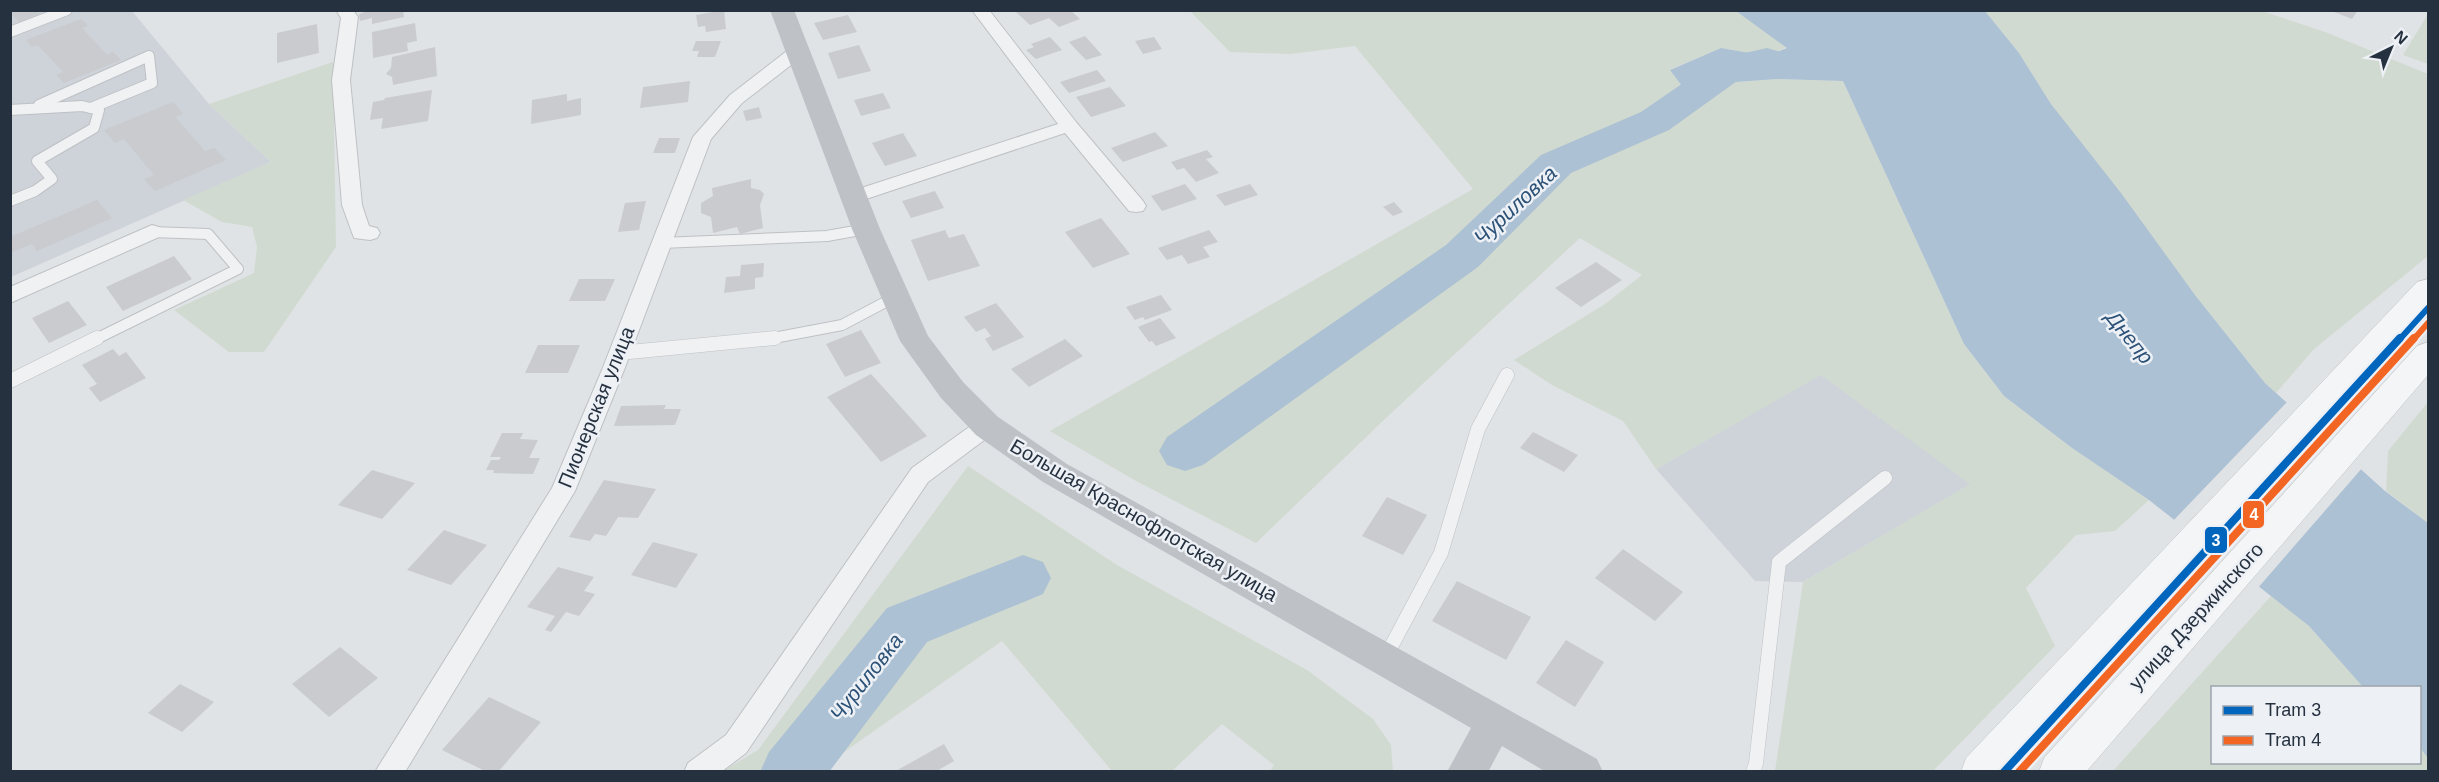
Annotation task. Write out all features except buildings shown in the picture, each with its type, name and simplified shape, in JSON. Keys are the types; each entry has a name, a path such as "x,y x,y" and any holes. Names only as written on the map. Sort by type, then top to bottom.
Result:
{"main road":[{"name":"Большая Краснофлотская улица","path":"782,10 866,229 915,341 952,390 987,426 1054,473 1584,771"},
{"path":"1981,771 2424,295"},
{"name":"улица Дзержинского","path":"2059,771 2428,354"},
{"path":"1467,771 1495,722"}],"street":[{"path":"344,10 350,17 341,80 352,205 361,233 370,233"},
{"path":"980,10 1069,126 1136,206"},
{"name":"Пионерская улица","path":"389,771 562,491 619,353 702,136 736,99 798,51"},
{"path":"854,197 1069,126"},
{"path":"10,297 152,232"},
{"path":"698,771 736,744 920,475 987,426"}],"lane":[{"path":"10,32 67,10"},
{"path":"30,109 149,56 153,83 91,108"},
{"path":"10,110 82,106 99,110 94,128 37,161 52,179 35,191 10,201"},
{"path":"661,243 827,236 866,229"},
{"path":"10,381 238,268 208,234 152,232"},
{"path":"619,353 771,339 842,325 896,297"},
{"path":"1384,659 1441,553 1478,429 1507,375"},
{"path":"1753,771 1756,763 1779,562 1885,478"}],"shaded area":[{"path":"10,11 132,11 209,104 271,162 11,277"},
{"path":"1190,11 1736,11 1787,47 1767,56 1721,48 1671,69 1682,86 1777,79 1843,81 1964,344 2004,396 2072,448 2149,500 2115,531 2076,535 2026,588 2055,646 1933,771 1775,771 1803,582 1970,484 1821,375 1656,469 1623,421 1552,385 1514,360 1605,304 1642,275 1580,238 1386,418 1256,543 1136,481 1050,431 1473,189 1355,46 1290,54 1230,52"},
{"path":"1985,11 2262,11 2325,32 2428,74 2428,256 2313,350 2276,393 2265,383 2195,295 2051,104 2019,53"},
{"path":"2428,14 2428,64 2403,55"},
{"path":"333,62 336,247 264,352 229,352 174,310 254,273 257,247 252,227 222,222 183,200 271,162 209,104"},
{"path":"1821,374 1971,484 1803,582 1755,581 1656,469"},
{"path":"2428,402 2428,523 2386,491 2388,451"},
{"path":"968,466 1117,565 1307,670 1373,719 1391,745 1393,771 1270,771 1274,765 1222,724 1172,771 1112,771 1002,641 817,771 723,771 758,750"},
{"path":"2271,596 2309,626 2362,686 2211,686 2211,764 2421,764 2421,749 2428,758 2428,772 2112,772"}],"water":[{"name":"Днепр","path":"1736,11 1985,11 2019,53 2051,104 2121,193 2195,295 2265,383 2385,491 2428,523 2428,758 2421,749 2421,686 2362,686 2309,626 2149,500 2072,448 2004,396 1964,344 1843,81 1777,79 1682,86 1670,70 1721,48 1767,56 1787,48"}],"pier":[{"path":"2289,400 2363,467 2257,589 2172,522"}],"waterway":[{"name":"Чуриловка","path":"1185,451 1462,256 1556,164 1655,121 1732,67 1767,60"},
{"name":"Чуриловка","path":"791,772 907,625 1023,578"}],"tram line":[{"name":"3","path":"2004,772 2428,308"},
{"name":"4","path":"2019,772 2428,323"}]}
